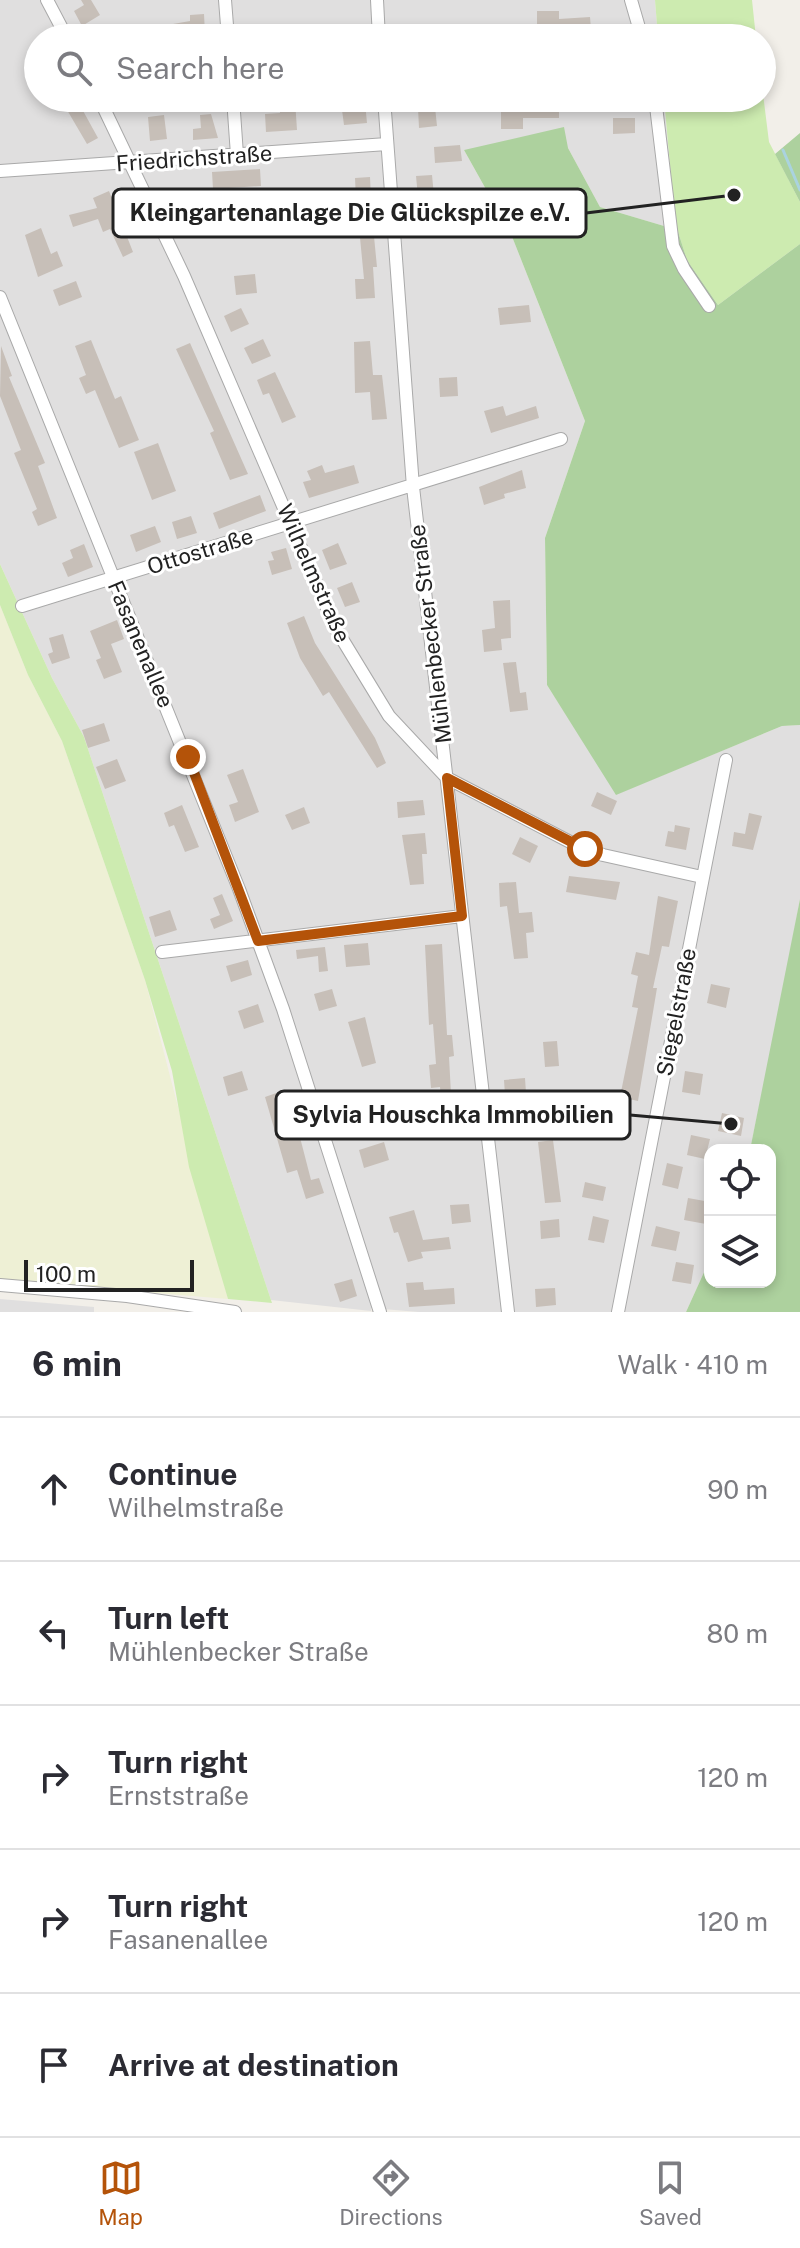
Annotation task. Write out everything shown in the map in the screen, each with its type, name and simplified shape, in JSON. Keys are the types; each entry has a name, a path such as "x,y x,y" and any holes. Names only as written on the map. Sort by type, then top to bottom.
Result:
{"street":[{"path":"47,0 60,24"},
{"path":"225,0 227,24"},
{"path":"377,0 378,24"},
{"path":"631,0 638,24"},
{"name":"Wilhelmstraße","path":"106,112 132,162 336,629 361,674 398,728 447,778 591,851 702,877"},
{"path":"234,112 237,155"},
{"name":"Mühlenbecker Straße","path":"385,112 413,487 508,1312"},
{"path":"657,112 673,246 684,269 709,306"},
{"name":"Friedrichstraße","path":"0,171 387,144"},
{"name":"Fasanenallee","path":"0,297 258,941 380,1312"},
{"name":"Ottostraße","path":"22,606 561,439"},
{"name":"Siegelstraße","path":"618,1312 726,760"},
{"path":"162,952 462,916"},
{"path":"0,1285 127,1296 235,1312"}],"shaded area":[{"path":"0,0 655,0 657,24 24,24 24,112 665,112 675,222 664,226 600,207 568,148 464,150 511,234 585,421 545,538 547,685 617,794 782,726 800,725 800,899 781,1003 751,1144 704,1144 704,1272 686,1312 419,1312 371,1308 371,1311 271,1300 84,737 52,678 0,564"},
{"path":"0,1299 94,1307 94,1312 0,1312"}],"green space":[{"path":"655,0 752,0 755,24 657,24"},
{"path":"665,112 765,112 769,142 800,202 800,244 718,305 687,260 675,222"},
{"path":"564,127 568,148 600,207 664,226 675,222 687,260 718,305 800,244 800,725 782,726 616,795 547,685 545,538 585,421 511,234 464,150"},
{"path":"800,133 800,202 775,154"},
{"path":"0,564 52,678 84,737 272,1303 228,1299 189,1167 172,1071 145,980 62,741 28,675 0,605"},
{"path":"0,605 28,675 62,741 145,980 228,1299 0,1280"},
{"path":"800,899 800,1312 686,1312 704,1272 704,1288 776,1288 776,1144 751,1144"}],"building":[{"path":"81,0 91,0 100,15 81,24 74,11 84,5"},
{"path":"537,11 559,11 559,19 590,17 591,24 537,24"},
{"path":"204,14 204,24 173,24 190,21 190,15"},
{"path":"68,112 84,112 98,138 87,144"},
{"path":"296,112 297,130 266,132 265,114"},
{"path":"342,112 366,112 367,123 344,125"},
{"path":"418,112 436,112 437,126 419,128"},
{"path":"501,112 559,112 559,118 523,118 523,129 501,129"},
{"path":"211,114 218,138 193,140 193,129 201,128 200,115"},
{"path":"164,115 167,139 150,141 148,117"},
{"path":"613,118 635,118 635,133 613,134"},
{"path":"460,145 462,161 435,163 434,147"},
{"path":"260,169 261,186 213,189 212,172"},
{"path":"432,175 434,196 418,197 416,176"},
{"path":"370,177 371,199 356,200 355,178"},
{"path":"109,191 133,252 123,257 110,229 103,232 98,219 73,227 69,215 97,208 93,198"},
{"path":"372,216 377,267 373,267 375,298 356,299 355,279 364,279 358,217"},
{"path":"41,228 51,254 57,251 63,266 38,277 25,235"},
{"path":"255,274 257,293 236,295 234,276"},
{"path":"76,281 82,297 59,306 53,290"},
{"path":"529,305 531,322 500,325 498,308"},
{"path":"241,308 249,324 231,332 224,316"},
{"path":"263,339 271,356 252,364 244,348"},
{"path":"91,340 115,399 121,396 139,440 119,448 95,390 86,394 79,378 86,375 75,346"},
{"path":"370,341 373,375 382,375 387,419 372,420 370,392 355,393 354,342"},
{"path":"190,343 248,474 230,480 210,433 214,431 176,349"},
{"path":"1,346 12,376 9,377 45,463 38,466 57,518 38,526 32,512 37,509 14,453 21,450 0,396"},
{"path":"275,372 296,417 282,423 269,393 263,395 257,380"},
{"path":"457,377 458,396 440,397 439,378"},
{"path":"503,406 506,416 536,406 539,418 491,433 484,411"},
{"path":"158,443 176,491 152,500 134,452"},
{"path":"322,465 325,473 354,465 359,483 309,498 303,482 311,480 307,471"},
{"path":"522,470 526,488 504,494 505,498 484,505 479,487"},
{"path":"260,495 266,511 219,529 213,513"},
{"path":"191,516 197,533 177,539 172,522"},
{"path":"155,526 161,542 136,552 130,535"},
{"path":"338,543 347,564 330,570 322,550"},
{"path":"84,544 93,567 68,577 62,563 73,558 70,550"},
{"path":"286,548 292,569 272,575 268,561 274,560 271,552"},
{"path":"352,582 360,602 345,607 337,588"},
{"path":"510,600 511,638 501,639 502,650 484,652 482,630 495,628 493,601"},
{"path":"304,616 315,643 375,738 386,763 377,768 329,692 323,696 300,658 287,623"},
{"path":"117,620 124,639 111,644 122,672 104,679 96,660 101,658 90,631"},
{"path":"63,634 70,658 52,664 48,654 53,652 49,638"},
{"path":"516,662 520,693 526,692 528,710 510,712 503,663"},
{"path":"104,723 110,741 88,748 82,730"},
{"path":"117,759 126,781 105,789 96,767"},
{"path":"243,769 259,812 235,822 229,805 238,802 227,775"},
{"path":"597,792 617,801 611,815 591,806"},
{"path":"423,800 425,815 398,818 397,802"},
{"path":"182,805 199,847 185,852 174,825 169,827 164,813"},
{"path":"304,807 310,823 292,830 285,815"},
{"path":"749,813 762,816 753,850 732,846 734,832 745,834"},
{"path":"675,825 690,828 686,850 665,846 668,831 674,832"},
{"path":"425,833 427,854 422,854 424,884 410,885 402,835"},
{"path":"520,837 538,846 530,863 512,854"},
{"path":"569,876 620,882 616,900 566,892"},
{"path":"516,882 519,913 532,912 534,932 526,933 528,958 514,959 507,906 500,907 499,883"},
{"path":"222,894 233,921 214,929 210,919 220,915 213,898"},
{"path":"658,896 678,901 669,947 662,946 653,988 657,988 638,1101 620,1097 638,1008 632,1007 638,976 631,974 636,952 649,955"},
{"path":"170,910 177,930 155,937 149,917"},
{"path":"368,943 370,965 346,967 344,945"},
{"path":"442,944 447,1035 452,1035 454,1056 449,1057 451,1094 461,1093 463,1120 443,1121 440,1087 431,1088 429,1065 436,1064 433,1024 429,1025 425,945"},
{"path":"325,947 328,971 319,972 318,956 297,959 296,950"},
{"path":"248,960 252,975 231,982 226,966"},
{"path":"711,984 730,988 726,1008 707,1003"},
{"path":"332,989 337,1006 319,1011 314,994"},
{"path":"258,1004 264,1022 244,1029 238,1011"},
{"path":"365,1017 376,1063 362,1067 348,1022"},
{"path":"557,1041 559,1066 545,1067 543,1042"},
{"path":"242,1071 248,1090 228,1096 223,1077"},
{"path":"685,1071 703,1074 700,1095 682,1092"},
{"path":"525,1078 526,1093 505,1095 504,1080"},
{"path":"282,1091 290,1119 295,1118 311,1180 319,1178 324,1193 306,1199 297,1170 287,1173 265,1097"},
{"path":"722,1113 744,1118 741,1136 718,1131"},
{"path":"691,1135 710,1139 709,1144 704,1144 704,1159 687,1155"},
{"path":"553,1140 561,1202 545,1203 538,1142"},
{"path":"384,1142 389,1160 364,1168 359,1150"},
{"path":"667,1163 683,1167 678,1189 662,1185"},
{"path":"585,1182 606,1187 603,1201 582,1197"},
{"path":"688,1198 704,1201 704,1224 684,1220"},
{"path":"469,1204 471,1222 452,1224 450,1205"},
{"path":"414,1210 423,1240 449,1237 451,1249 421,1252 423,1258 408,1262 398,1232 394,1233 389,1217"},
{"path":"593,1216 609,1220 604,1243 588,1240"},
{"path":"559,1219 560,1237 541,1239 540,1221"},
{"path":"656,1226 680,1232 676,1251 651,1246"},
{"path":"676,1262 694,1265 691,1284 672,1281"},
{"path":"352,1279 357,1296 340,1302 334,1284"},
{"path":"423,1282 424,1290 454,1288 455,1304 409,1307 406,1283"},
{"path":"555,1288 556,1305 536,1307 535,1289"}],"waterway":[{"path":"783,150 800,190"}],"place":[{"name":"Kleingartenanlage Die Glückspilze e.V.","path":"734,195"},
{"name":"Sylvia Houschka Immobilien","path":"731,1124"}],"route":[{"path":"188,757 258,941 462,916 447,778 585,849"}]}
